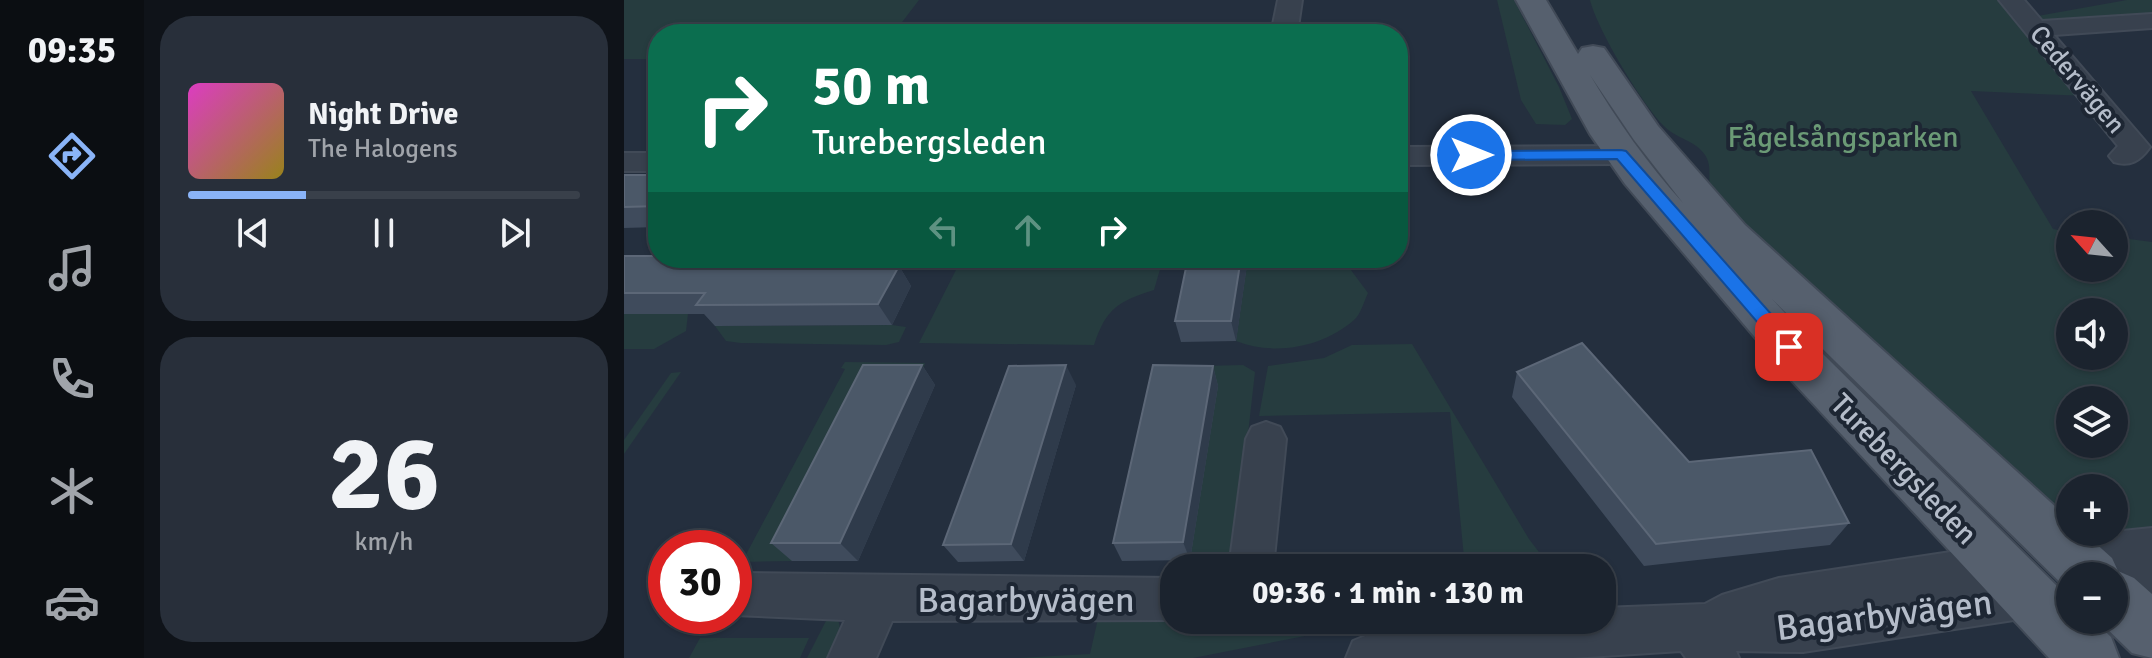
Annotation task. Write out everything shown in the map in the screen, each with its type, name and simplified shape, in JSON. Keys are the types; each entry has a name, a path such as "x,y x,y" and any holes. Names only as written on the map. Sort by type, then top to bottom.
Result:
{"main road":[{"name":"Turebergsleden","path":"1531,0 1633,143 1808,368 2056,573"},
{"name":"Turebergsleden","path":"1557,0 1633,143 1731,235 2056,572"},
{"path":"2128,610 2152,633"},
{"name":"Turebergsleden","path":"2082,634 2090,658"}],"street":[{"path":"1286,24 1290,0"},
{"name":"Cedervägen","path":"2011,0 2135,147 2124,156"},
{"path":"2037,29 2152,21"},
{"path":"1408,136 1633,143"},
{"path":"1408,155 1633,143"},
{"path":"624,162 648,162"},
{"path":"1253,554 1266,439"},
{"path":"2110,562 2152,548"},
{"path":"2128,577 2152,576"},
{"name":"Bagarbyvägen","path":"1370,658 1594,632 1704,642 1803,629 2056,579"},
{"name":"Bagarbyvägen","path":"752,595 878,599 1160,600"},
{"name":"Bagarbyvägen","path":"852,658 878,599"}],"green space":[{"path":"624,0 919,0 901,24 648,24 648,59 624,59"},
{"path":"1497,0 1514,0 1559,87 1572,119 1565,125 1536,124 1521,100"},
{"name":"Fågelsångsparken","path":"1590,0 2007,0 2087,96 1971,91 2056,230 2056,282 2128,282 2128,239 2152,242 2152,533 2128,535 2128,474 2056,474 2055,509 1828,307 1719,201 1710,185 1705,155 1670,131 1656,117 1602,29"},
{"path":"2127,0 2152,0 2152,17 2040,25 2032,17"},
{"path":"957,268 1160,268 1154,290 1115,308 1104,322 1094,345 919,343"},
{"path":"1247,268 1349,268 1368,293 1356,317 1341,330 1313,343 1266,348 1236,341"},
{"path":"624,314 688,314 686,331 654,349 624,349"},
{"path":"715,326 906,327 899,342 886,345 741,343 726,341"},
{"path":"1412,344 1540,554 1464,554 1450,412 1259,416 1268,366 1324,358 1352,345"},
{"path":"845,362 925,363 919,385 792,561 752,562 752,543 845,369 841,368"},
{"path":"1243,365 1255,372 1243,478 1230,554 1190,554 1202,366"},
{"path":"681,372 624,454 624,440 671,373"},
{"path":"1099,614 1160,617 1160,634 1315,634 1193,658 1018,658 1090,654"},
{"path":"829,615 838,619 840,628 828,658 807,658"},
{"path":"700,638 809,638 800,658 689,658"}],"building":[{"path":"624,175 648,175 648,206 624,207"},
{"path":"624,256 648,256 648,268 898,268 878,304 696,305 705,293 624,293"},
{"path":"1186,268 1239,268 1231,321 1175,321"},
{"path":"1582,343 1689,462 1811,450 1849,523 1656,544 1517,372"},
{"path":"863,365 922,365 840,543 771,543"},
{"path":"1066,365 1011,544 943,545 1009,366"},
{"path":"1153,365 1213,366 1183,542 1113,543"}],"route":[{"path":"1471,155 1621,155 1789,347"}]}
